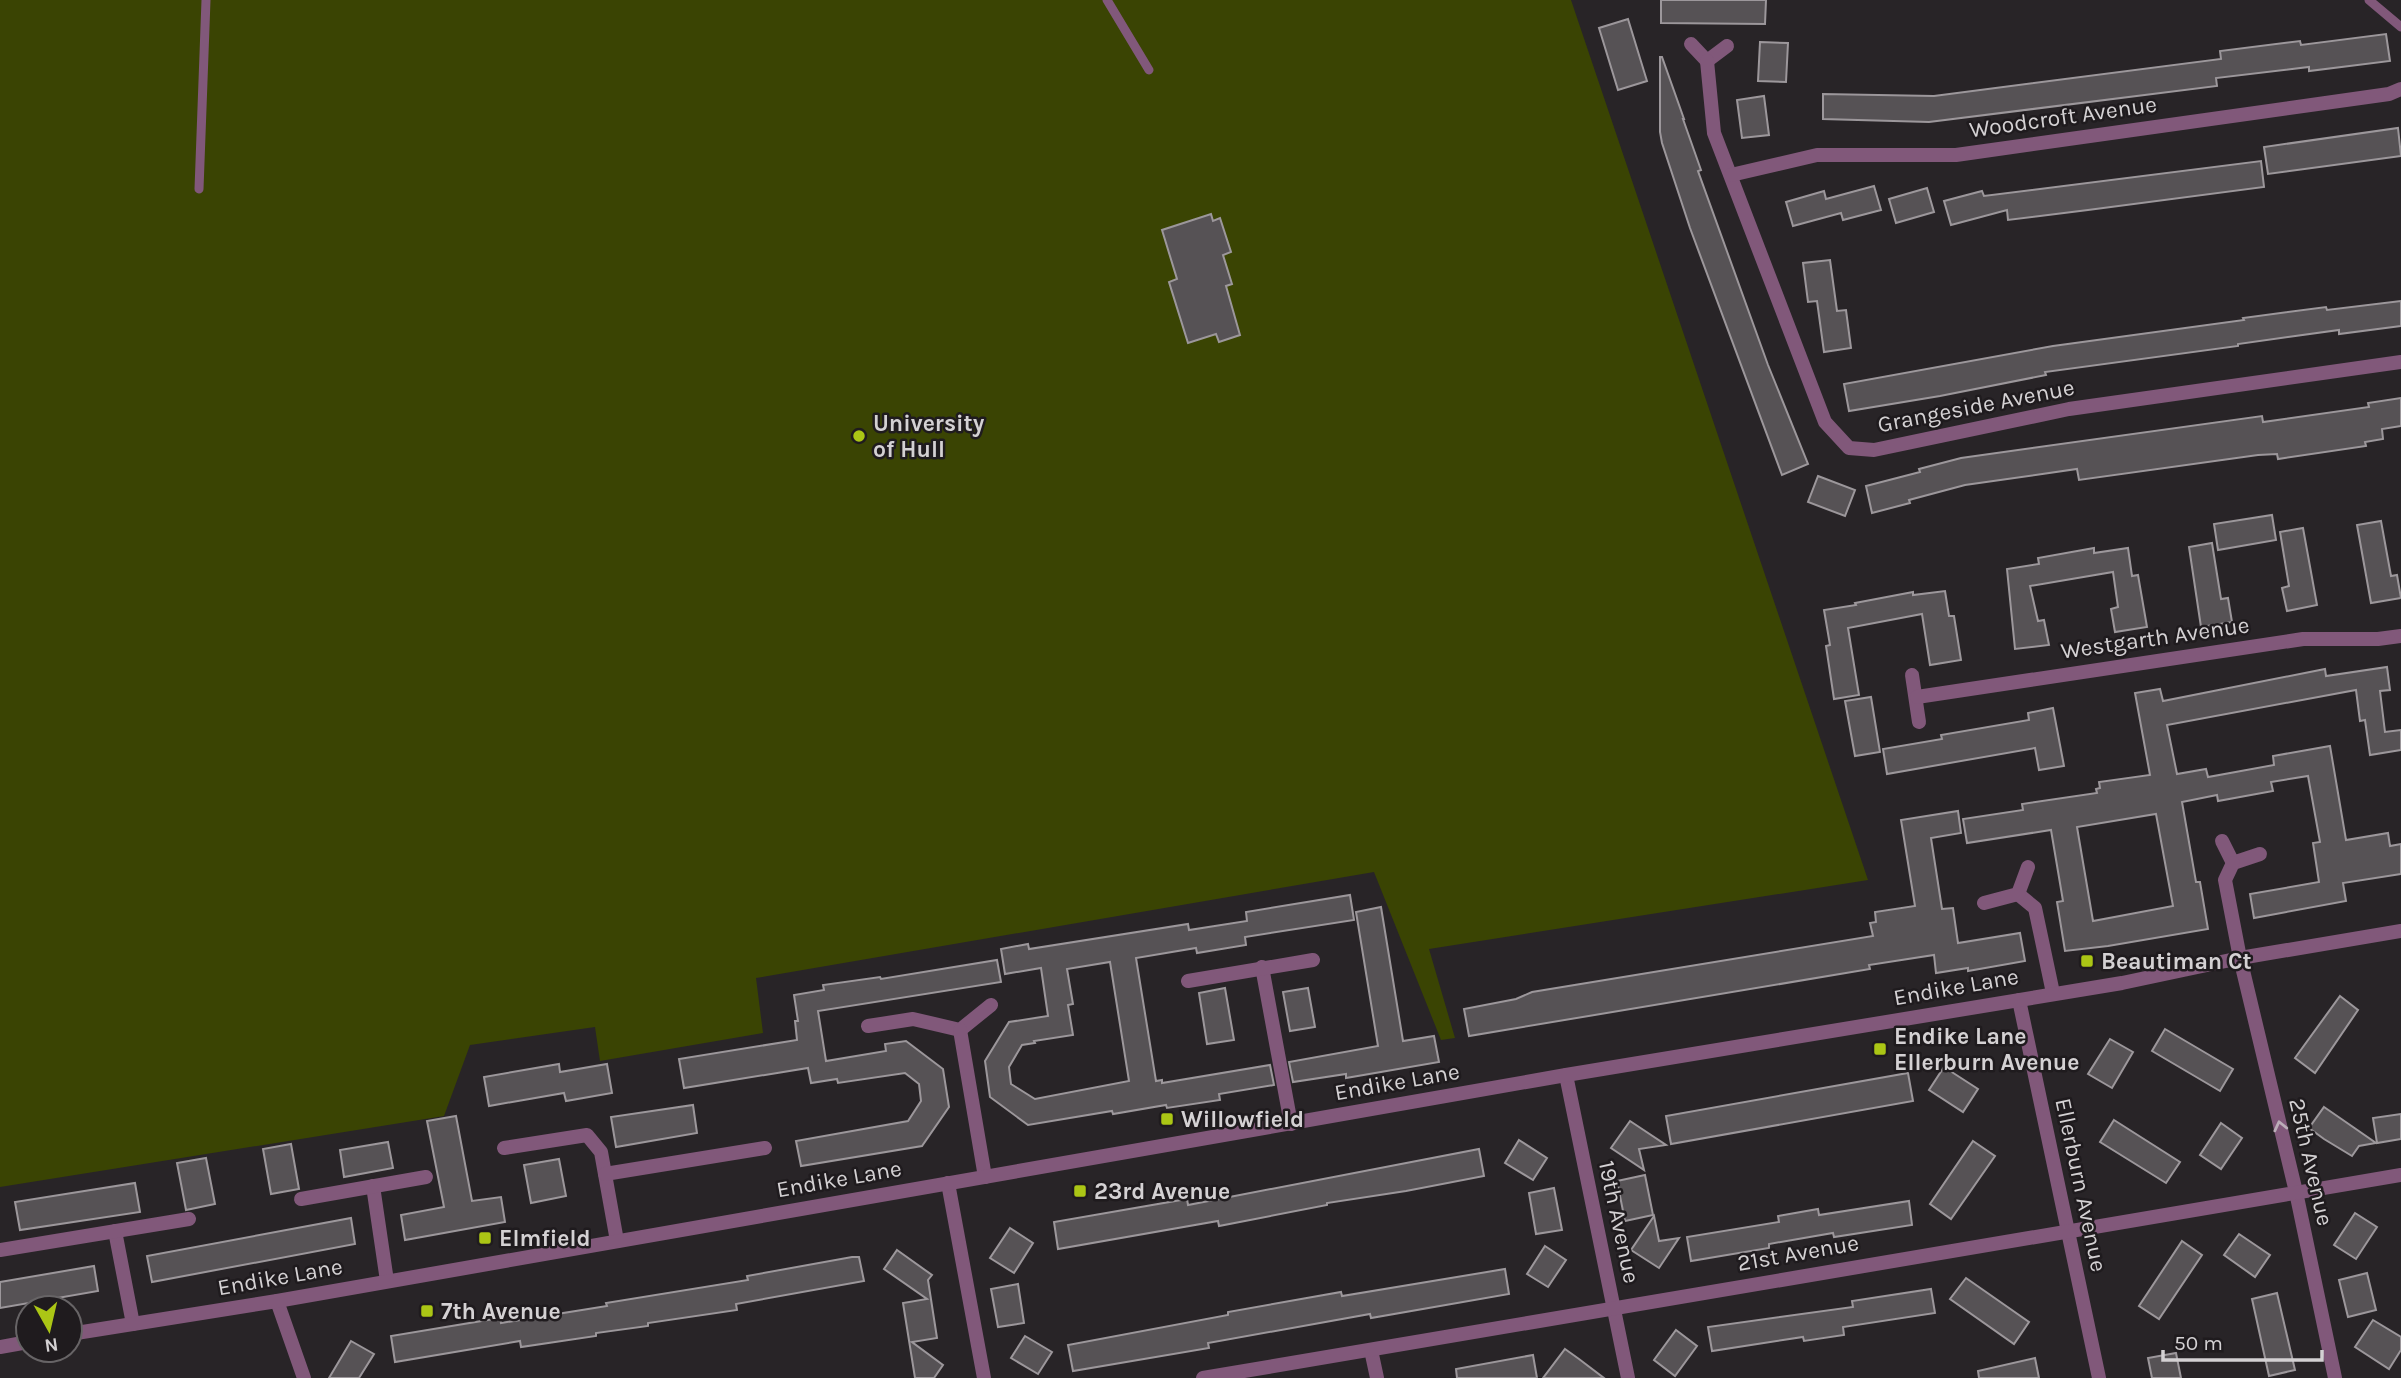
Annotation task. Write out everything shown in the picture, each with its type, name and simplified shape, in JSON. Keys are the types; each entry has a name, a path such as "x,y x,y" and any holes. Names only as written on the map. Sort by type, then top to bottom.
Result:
{"street":[{"path":"1691,44 1707,61 1727,46"},
{"name":"Grangeside Avenue","path":"1707,61 1714,133 1825,422 1849,448 1874,450 2069,409 2401,362"},
{"name":"Woodcroft Avenue","path":"1731,175 1817,155 1956,155 2401,91"},
{"name":"Westgarth Avenue","path":"1917,697 2303,639 2378,639 2401,636"},
{"path":"1912,675 1919,722"},
{"path":"2222,841 2234,863 2260,854"},
{"name":"25th Avenue","path":"2234,863 2225,880 2240,958 2296,1192 2335,1378"},
{"path":"2018,894 2028,867"},
{"path":"1984,903 2018,894"},
{"path":"2018,894 2035,908 2053,993"},
{"name":"Endike Lane","path":"84,1333 1566,1075 2122,983 2240,958 2401,931"},
{"path":"1188,981 1312,961"},
{"path":"1262,967 1292,1124"},
{"name":"Ellerburn Avenue","path":"2020,1000 2099,1378"},
{"path":"960,1030 991,1005"},
{"path":"868,1026 913,1019 960,1030"},
{"path":"960,1030 985,1177"},
{"name":"19th Avenue","path":"1566,1075 1628,1378"},
{"path":"504,1148 587,1135 601,1152 617,1241"},
{"path":"605,1174 765,1148"},
{"name":"21st Avenue","path":"1203,1378 2401,1174"},
{"path":"302,1199 426,1177"},
{"path":"948,1183 984,1378"},
{"path":"373,1186 387,1281"},
{"path":"0,1250 189,1219"},
{"path":"115,1231 133,1324"},
{"path":"277,1301 304,1378"},
{"path":"1371,1350 1377,1378"}],"lane":[{"path":"199,189 206,0"},
{"path":"1107,0 1149,71"},
{"path":"2369,0 2401,27"}],"green space":[{"name":"University of Hull","path":"0,0 1571,0 1868,880 1429,949 1455,1038 1441,1040 1374,872 756,978 763,1033 600,1061 595,1027 470,1045 444,1116 0,1187"}],"building":[{"path":"1661,0 1766,0 1765,24 1661,23"},
{"path":"1628,19 1647,81 1618,90 1599,28"},
{"path":"2386,34 2390,61 2216,78 2217,86 1929,122 1823,119 1823,94 1934,96 2221,59 2220,51 2300,41 2301,45"},
{"path":"1760,42 1788,43 1786,82 1758,81"},
{"path":"1660,57 1684,119 1701,170 1698,171 1768,365 1808,464 1782,475 1690,228 1662,143"},
{"path":"1764,96 1769,135 1742,138 1737,100"},
{"path":"2398,128 2401,156 2268,174 2264,147"},
{"path":"2261,161 2264,187 2088,210 2008,220 2007,210 1951,225 1944,201 1982,191 1984,196"},
{"path":"1874,186 1881,210 1843,220 1841,213 1793,226 1786,202 1824,191 1826,199"},
{"path":"1927,188 1934,212 1896,223 1889,199"},
{"path":"1211,214 1213,221 1220,218 1231,252 1223,255 1232,284 1226,286 1240,335 1219,342 1216,334 1188,343 1169,282 1177,279 1162,230"},
{"path":"1830,260 1837,311 1846,310 1851,348 1824,352 1817,301 1808,302 1803,263"},
{"path":"2401,301 2401,326 2339,334 2339,330 2045,372 2046,375 1849,411 1844,384 2053,346 2326,307 2327,310"},
{"path":"2401,398 2401,426 2382,429 2383,439 2365,442 2366,446 2278,459 2277,454 2258,455 2079,480 2077,469 1965,485 1872,513 1866,486 1961,458 2262,416 2263,422 2369,407 2368,403"},
{"path":"1818,476 1855,490 1845,516 1808,502"},
{"path":"2272,515 2276,540 2218,550 2214,524"},
{"path":"2381,521 2391,576 2397,575 2401,598 2371,603 2357,525"},
{"path":"2303,528 2317,605 2287,611 2282,588 2289,586 2280,532"},
{"path":"2212,543 2221,599 2228,598 2232,622 2201,627 2189,547"},
{"path":"2094,548 2094,553 2128,548 2132,576 2138,575 2147,627 2115,632 2111,609 2118,607 2113,572 2030,586 2038,621 2044,620 2049,645 2015,649 2007,569 2039,564 2038,558"},
{"path":"1945,591 1949,616 1954,616 1961,660 1930,665 1922,614 1848,628 1859,695 1834,699 1824,610 1913,592 1913,595"},
{"path":"2387,667 2390,690 2380,691 2385,732 2401,730 2401,750 2370,755 2365,720 2360,721 2356,690 2167,725 2177,774 2206,769 2208,777 2274,765 2273,756 2330,746 2346,840 2388,833 2390,846 2401,844 2401,874 2343,883 2346,901 2254,918 2250,894 2319,882 2313,843 2320,842 2308,776 2271,782 2273,791 2218,801 2217,795 2182,802 2196,882 2200,882 2208,929 2065,951 2057,902 2063,901 2051,830 1967,843 1963,819 2023,810 2022,804 2097,793 2099,782 2150,775 2135,693 2160,689 2163,701 2325,669 2326,676","holes":["2156,814 2173,906 2093,921 2077,827"]},
{"path":"1871,697 1880,752 1855,756 1845,701"},
{"path":"2053,708 2064,766 2039,770 2035,748 1887,774 1883,749 1942,739 1941,735 2029,720 2028,713"},
{"path":"1958,811 1961,833 1931,838 1942,909 1953,908 1958,943 2020,933 2025,961 1968,971 1968,968 1936,973 1934,955 1869,965 1870,969 1469,1036 1464,1009 1516,999 1532,992 1873,936 1870,923 1876,922 1875,912 1915,906 1901,820"},
{"path":"1350,895 1354,920 1245,937 1246,945 1197,953 1196,948 1136,958 1156,1081 1162,1080 1162,1083 1270,1065 1274,1085 1219,1094 1220,1100 1113,1114 1112,1111 1028,1125 990,1097 985,1061 1009,1022 1048,1016 1041,968 1005,974 1001,949 1028,944 1029,949 1188,924 1189,930 1247,921 1246,912","holes":["1110,962 1129,1081 1035,1099 1011,1084 1009,1067 1022,1045 1073,1035 1068,1005 1073,1004 1067,969"]},
{"path":"1381,907 1403,1041 1434,1036 1439,1062 1346,1078 1346,1074 1293,1082 1289,1062 1378,1046 1356,912"},
{"path":"997,960 1001,982 818,1011 826,1061 886,1051 885,1044 906,1041 943,1069 949,1107 922,1146 801,1166 796,1141 908,1121 921,1101 919,1084 905,1073 838,1083 837,1079 811,1083 808,1068 684,1088 679,1059 797,1040 795,1021 798,1021 794,995 824,990 823,985 881,979"},
{"path":"1225,988 1234,1040 1207,1044 1199,993"},
{"path":"1308,988 1315,1027 1290,1031 1283,992"},
{"path":"2340,996 2358,1010 2315,1073 2295,1058"},
{"path":"2165,1029 2233,1069 2220,1091 2152,1051"},
{"path":"2110,1039 2133,1052 2112,1088 2088,1074"},
{"path":"559,1064 560,1072 607,1064 612,1093 566,1101 564,1093 489,1106 484,1077"},
{"path":"1944,1067 1978,1089 1963,1112 1929,1090"},
{"path":"1908,1073 1913,1101 1671,1144 1666,1116"},
{"path":"693,1105 697,1133 616,1147 611,1117"},
{"path":"2324,1107 2376,1143 2359,1146 2352,1156 2324,1139 2309,1128"},
{"path":"2401,1114 2401,1139 2377,1143 2373,1118"},
{"path":"456,1116 472,1201 501,1197 505,1222 405,1240 401,1215 444,1207 427,1121"},
{"path":"2114,1120 2180,1162 2166,1183 2100,1142"},
{"path":"1630,1121 1666,1145 1639,1149 1644,1170 1611,1148"},
{"path":"2221,1123 2242,1138 2221,1169 2200,1155"},
{"path":"1519,1140 1547,1158 1533,1180 1505,1163"},
{"path":"1973,1141 1995,1156 1951,1219 1930,1204"},
{"path":"388,1142 393,1168 344,1177 340,1150"},
{"path":"291,1144 299,1189 271,1194 263,1149"},
{"path":"1479,1149 1484,1176 1327,1203 1219,1226 1218,1221 1058,1249 1054,1222 1187,1199 1188,1205"},
{"path":"206,1158 215,1204 186,1210 177,1163"},
{"path":"559,1159 566,1196 531,1203 524,1165"},
{"path":"1645,1175 1653,1215 1625,1221 1617,1181"},
{"path":"135,1183 140,1212 20,1230 15,1202"},
{"path":"1554,1188 1562,1230 1536,1234 1529,1193"},
{"path":"1909,1201 1912,1225 1834,1237 1833,1233 1769,1244 1769,1248 1691,1261 1687,1237 1779,1222 1778,1216 1818,1209 1819,1215"},
{"path":"2355,1213 2377,1227 2356,1259 2334,1245"},
{"path":"1654,1216 1659,1241 1679,1238 1659,1268 1631,1250"},
{"path":"351,1218 355,1244 152,1282 147,1256"},
{"path":"1010,1228 1033,1243 1014,1273 990,1258"},
{"path":"2239,1234 2270,1255 2255,1277 2224,1255"},
{"path":"2182,1241 2202,1255 2159,1319 2139,1306"},
{"path":"1545,1246 1566,1260 1548,1287 1527,1274"},
{"path":"897,1250 932,1275 928,1280 937,1338 912,1342 943,1365 934,1378 915,1378 903,1303 927,1299 884,1269"},
{"path":"859,1257 864,1281 736,1304 737,1310 648,1323 648,1326 596,1333 596,1336 521,1347 520,1341 395,1362 391,1336 500,1318 501,1323 607,1306 606,1303 748,1280 747,1276"},
{"path":"94,1266 98,1291 81,1294 14,1294 14,1306 0,1308 0,1282"},
{"path":"1505,1269 1509,1294 1371,1318 1370,1314 1208,1343 1209,1348 1073,1371 1068,1345 1341,1292 1342,1296"},
{"path":"2367,1273 2376,1310 2348,1317 2339,1280"},
{"path":"1966,1278 2029,1322 2014,1344 1950,1299"},
{"path":"1018,1284 1024,1323 998,1327 991,1289"},
{"path":"1931,1289 1935,1313 1843,1327 1844,1335 1804,1341 1803,1337 1712,1351 1708,1327 1853,1307 1852,1301"},
{"path":"2277,1293 2295,1370 2269,1376 2252,1299"},
{"path":"2373,1320 2401,1337 2401,1350 2389,1369 2355,1347"},
{"path":"1676,1330 1697,1346 1675,1376 1654,1360"},
{"path":"1025,1336 1052,1352 1038,1374 1011,1358"},
{"path":"351,1341 374,1354 359,1378 329,1378"},
{"path":"1565,1349 1579,1359 1604,1378 1543,1378"},
{"path":"2176,1353 2181,1378 2152,1378 2148,1358"},
{"path":"1533,1355 1537,1378 1457,1378 1456,1369"},
{"path":"2035,1358 2039,1378 1979,1378 1978,1371"}],"place":[{"name":"University of Hull","path":"859,436"},
{"name":"Beautiman Ct","path":"2087,961"},
{"name":"Endike Lane Ellerburn Avenue","path":"1880,1049"},
{"name":"Willowfield","path":"1167,1119"},
{"name":"23rd Avenue","path":"1080,1191"},
{"name":"Elmfield","path":"485,1238"},
{"name":"7th Avenue","path":"427,1311"}]}
